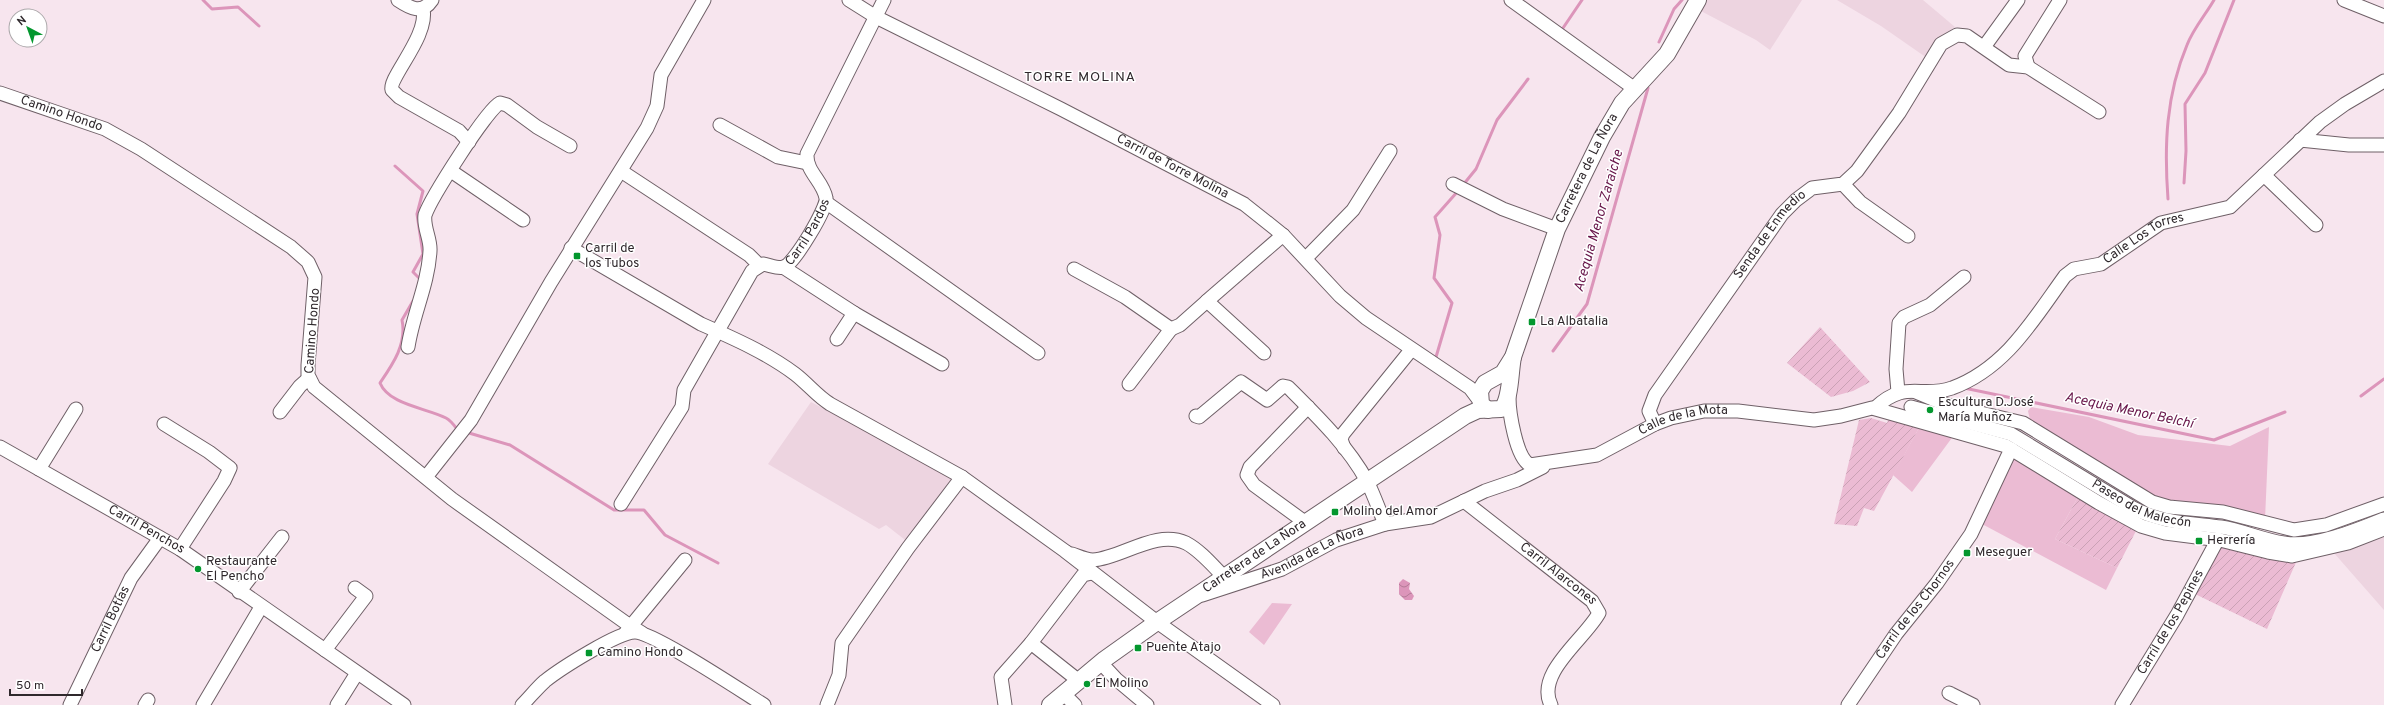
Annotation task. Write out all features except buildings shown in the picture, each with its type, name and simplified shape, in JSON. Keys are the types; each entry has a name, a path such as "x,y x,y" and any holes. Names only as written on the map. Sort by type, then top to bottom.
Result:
{"main road":[{"name":"Carretera de La Ñora","path":"1513,357 1557,229 1614,116 1667,54 1698,0"},
{"path":"1513,357 1508,395 1501,409 1483,405 1480,390 1488,382 1503,373 1513,357"},
{"path":"1488,382 1503,384 1508,395"},
{"name":"Carretera de La Ñora","path":"1050,705 1101,663 1157,622 1225,578 1465,416 1478,410 1483,405"}],"street":[{"path":"398,0 413,9 427,4"},
{"path":"426,477 472,420 571,248 621,171 654,115 661,75 667,62 704,0"},
{"name":"Carril de Torre Molina","path":"850,0 876,17 1061,109 1244,204 1283,235 1340,296 1366,318 1411,350 1474,391 1483,405 1500,418 1515,436"},
{"path":"720,125 778,156 807,163 806,154 811,143 884,0"},
{"path":"1511,0 1636,89"},
{"path":"1984,47 2018,0"},
{"path":"2028,67 2025,56 2060,0"},
{"path":"2344,0 2384,16"},
{"path":"427,4 424,20 412,50 392,82 392,90 399,97 459,131 469,142"},
{"path":"1908,236 1860,202 1843,184 1857,171 1872,153 1923,76 1941,44 1957,35 1967,36 2009,65 2028,67 2099,112"},
{"name":"Calle Los Torres","path":"1902,390 1950,388 1983,370 2009,350 2024,335 2065,276 2074,269 2101,264 2161,223 2230,207 2300,140 2331,113 2384,81"},
{"name":"Camino Hondo","path":"0,92 96,125 126,140 291,247 302,256 314,272 316,283 308,366 309,378 319,393 426,477 452,500 631,628"},
{"path":"408,348 411,326 427,280 427,267 430,250 425,215 469,142 491,110 498,104 503,103 537,127 570,146"},
{"path":"2300,140 2349,145 2384,145"},
{"path":"1306,258 1353,210 1390,151"},
{"name":"Carril Pardos","path":"759,265 784,267 794,258 827,203 825,193 807,163"},
{"path":"451,171 523,220"},
{"path":"621,171 749,255 759,265 746,280 684,390 682,407 621,504"},
{"path":"2264,175 2316,225"},
{"path":"1453,184 1503,209 1557,229"},
{"name":"Senda de Enmedio","path":"1654,424 1649,411 1655,395 1782,214 1796,200 1812,188 1843,184"},
{"path":"827,203 1038,353"},
{"path":"1129,384 1171,329 1180,325 1283,235"},
{"path":"571,248 701,324 717,330 779,364 796,375 819,397 830,404 962,477 1065,551 1094,575 1157,622 1273,705"},
{"path":"784,267 854,313 942,364"},
{"path":"1074,268 1125,297 1171,329"},
{"path":"1902,390 1896,368 1899,323 1904,317 1930,305 1964,277"},
{"path":"1207,301 1264,353"},
{"path":"837,339 854,313"},
{"path":"1344,448 1342,437 1350,425 1411,350"},
{"path":"280,412 300,386 309,378"},
{"path":"1196,416 1202,416 1225,394 1243,382 1267,400 1280,388 1286,386 1328,426 1344,448 1367,482 1384,524"},
{"path":"1462,382 1474,385 1488,382"},
{"path":"1946,405 1943,402 1943,397 1950,388"},
{"path":"1902,390 1884,399 1875,408 2011,449 2099,503 2141,526 2169,534 2218,539 2268,552 2292,556 2348,543 2384,529"},
{"path":"1856,412 1877,396 1902,390 1946,405 2024,423 2152,502 2169,507 2223,512 2294,530 2326,525 2384,504"},
{"path":"1508,395 1515,436 1523,459 1523,472 1517,480"},
{"path":"1306,523 1254,485 1247,475 1250,468 1308,407"},
{"name":"Paseo del Malecón","path":"1911,407 2011,434 2112,496 2145,514 2160,520 2223,528 2262,539 2294,544 2350,532 2384,519"},
{"name":"Calle de la Mota","path":"1523,459 1530,465 1596,455 1654,424 1671,418 1704,411 1738,411 1814,420 1875,408"},
{"path":"39,469 76,409"},
{"path":"164,424 220,459 230,468 224,481 180,549"},
{"path":"1328,426 1341,430 1350,425"},
{"name":"Carril Penchos","path":"0,447 180,549 239,592 404,705"},
{"name":"Carril de los Chornos","path":"1848,705 1888,645 1937,583 1971,534 2011,449"},
{"name":"Avenida de La Ñora","path":"1197,596 1282,570 1336,540 1384,524 1431,517 1485,491 1517,480 1550,463"},
{"path":"828,705 839,675 840,650 842,643 908,548 962,477"},
{"name":"Carril Alarcones","path":"1464,501 1592,601 1597,608 1599,613 1589,628 1553,673 1548,690 1551,705"},
{"path":"239,592 282,537"},
{"name":"Carril Botías","path":"70,705 131,578 160,538"},
{"name":"Carril de los Pepines","path":"2122,705 2177,615 2218,539"},
{"path":"1065,551 1083,558 1099,558 1153,542 1174,540 1186,544 1196,550 1225,578"},
{"path":"1094,575 1091,567 1099,558"},
{"path":"522,705 540,686 558,672 631,628 685,560"},
{"path":"1006,705 1001,677 1031,643 1083,575 1094,575"},
{"path":"324,650 366,596 355,588"},
{"path":"203,705 261,607"},
{"path":"631,628 764,705"},
{"path":"1031,643 1080,681"},
{"path":"1101,663 1116,679 1147,705"},
{"path":"337,705 357,673"},
{"path":"1949,693 1973,705"},
{"path":"1064,694 1076,705"}],"shaded area":[{"path":"1706,0 1802,0 1770,50 1756,40 1699,10"},
{"path":"1837,0 1923,0 1955,27 1941,36 1927,58 1881,26"},
{"path":"1820,327 1870,382 1853,391 1831,397 1787,363"},
{"path":"811,402 950,475 952,483 909,543 886,525 879,529 768,464"},
{"path":"2031,407 2089,417 2138,435 2230,446 2269,427 2265,520 2170,504 2153,498 2030,420 2028,411"},
{"path":"1889,417 1920,426 1874,511 1864,508 1857,526 1834,524 1859,420 1871,418 1887,423"},
{"path":"1920,426 1954,435 1912,492 1893,475"},
{"path":"2013,459 2019,460 2079,495 2055,539 2117,568 2106,590 1982,524"},
{"path":"2079,495 2138,527 2117,568 2055,539"},
{"path":"2384,537 2384,610 2334,553"},
{"path":"2220,544 2297,560 2267,629 2193,593"},
{"path":"1272,603 1292,604 1264,645 1249,632"}],"water":[{"path":"1403,579 1410,583 1409,589 1414,596 1412,600 1405,600 1399,594 1399,583"}],"waterway":[{"path":"203,0 212,9 238,7 259,26"},
{"path":"1561,31 1582,0"},
{"name":"Acequia Menor Zaraiche","path":"1659,42 1674,9 1682,0"},
{"path":"2168,199 2166,159 2168,120 2175,83 2180,64 2190,39 2214,0"},
{"path":"2184,183 2186,151 2185,104 2205,73 2234,0"},
{"path":"1463,185 1476,169 1497,120 1528,79"},
{"name":"Acequia Menor Zaraiche","path":"1553,351 1587,304 1648,88"},
{"path":"395,166 423,191 417,214 423,254 413,272 421,280"},
{"path":"1436,357 1452,303 1434,278 1440,235 1435,217 1458,191"},
{"path":"413,301 402,320 403,329 401,345 398,353 390,369 380,383 391,396 409,405 446,418 457,429"},
{"name":"Acequia Menor Belchí","path":"2361,396 2384,379"},
{"name":"Acequia Menor Belchí","path":"1964,388 2214,440 2285,412"},
{"path":"469,433 510,445 614,510 644,510 665,535 718,563"}],"place":[{"name":"Carril de los Tubos","path":"577,256"},
{"name":"La Albatalia","path":"1532,322"},
{"name":"Escultura D.José María Muñoz","path":"1930,410"},
{"name":"Molino del Amor","path":"1335,512"},
{"name":"Herrería","path":"2199,541"},
{"name":"Meseguer","path":"1967,553"},
{"name":"Restaurante El Pencho","path":"198,569"},
{"name":"Puente Atajo","path":"1138,648"},
{"name":"Camino Hondo","path":"589,653"},
{"name":"El Molino","path":"1087,684"}],"district":[{"name":"TORRE MOLINA","path":"1080,77"}]}
